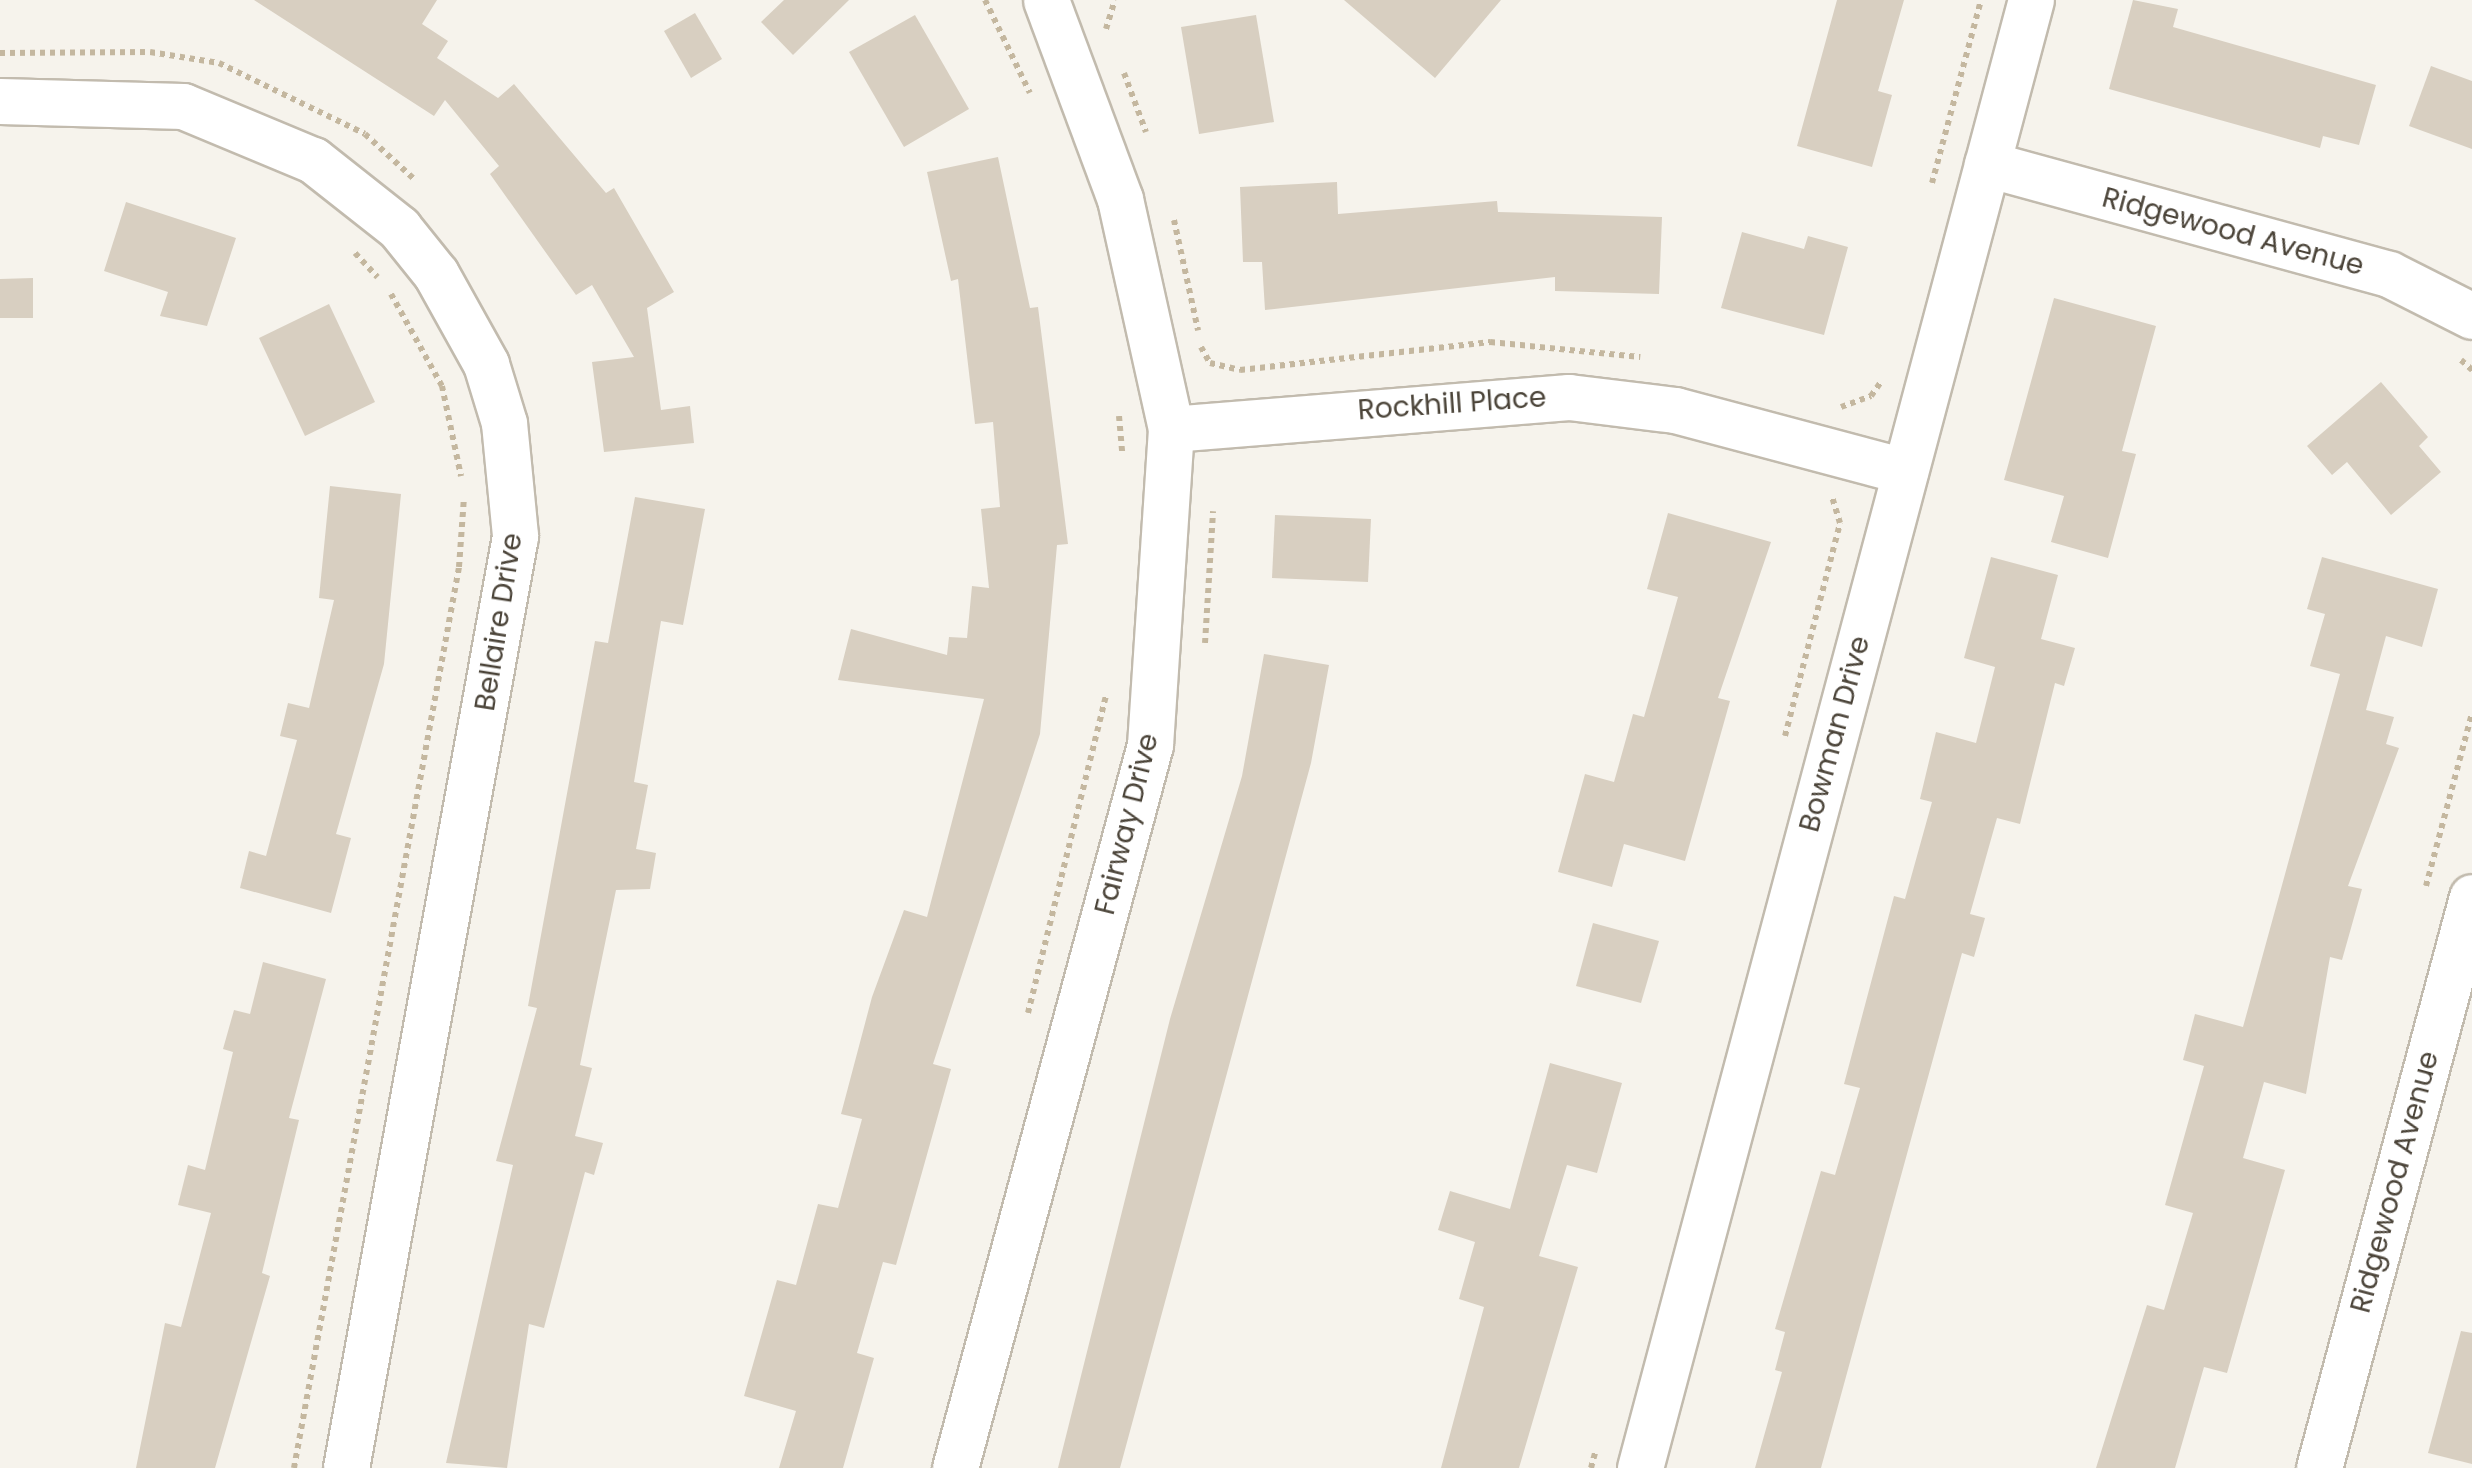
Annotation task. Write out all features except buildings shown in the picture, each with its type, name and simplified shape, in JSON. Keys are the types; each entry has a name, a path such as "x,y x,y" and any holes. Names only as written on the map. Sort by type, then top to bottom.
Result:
{"street":[{"name":"Fairway Drive","path":"956,1468 1150,745 1171,429 1120,198 1046,0"},
{"name":"Bowman Drive","path":"1640,1468 2031,0"},
{"name":"Bellaire Drive","path":"0,101 183,106 313,160 399,228 436,274 486,364 504,423 515,536 346,1468"},
{"name":"Ridgewood Avenue","path":"1986,164 2390,274 2460,332"},
{"name":"Rockhill Place","path":"1171,429 1570,396 1675,410 1906,471"},
{"name":"Ridgewood Avenue","path":"2319,1468 2472,897"}],"path":[{"path":"985,0 1039,114"},
{"path":"1112,45 1105,11 1115,0"},
{"path":"1930,190 1981,0"},
{"path":"0,52 150,52 219,63 365,134 419,184"},
{"path":"1120,62 1150,144"},
{"path":"1172,210 1202,351 1229,369 1490,342 1649,359"},
{"path":"294,1468 459,568 464,494 442,386 390,291 346,244"},
{"path":"2460,332 2472,370"},
{"path":"1826,403 1860,404 1886,364"},
{"path":"1119,404 1122,462"},
{"path":"1818,488 1836,503"},
{"path":"1204,649 1213,498"},
{"path":"1026,1020 1110,676"}]}
